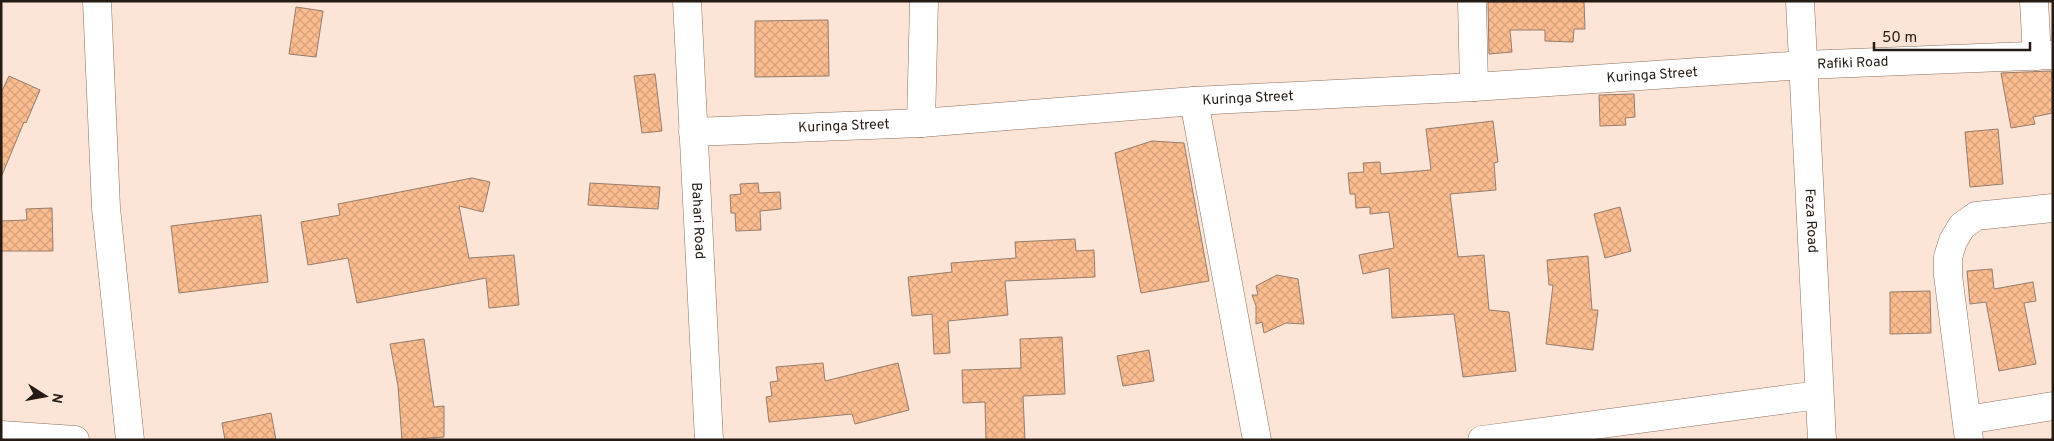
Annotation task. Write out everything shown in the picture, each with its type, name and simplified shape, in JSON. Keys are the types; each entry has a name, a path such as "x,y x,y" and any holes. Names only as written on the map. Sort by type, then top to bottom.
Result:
{"street":[{"path":"97,1 106,208 130,440"},
{"name":"Bahari Road","path":"687,1 709,440"},
{"path":"921,123 924,1"},
{"path":"1472,1 1474,87"},
{"name":"Feza Road","path":"1800,1 1822,440"},
{"path":"2034,1 2045,56"},
{"name":"Rafiki Road","path":"1804,65 2045,56"},
{"name":"Kuringa Street","path":"693,132 921,123 1194,101 1474,87 1804,65"},
{"path":"1194,101 1257,440"},
{"path":"2053,208 1976,216 1962,226 1953,241 1948,257 1948,275 1968,430 2053,406"},
{"path":"1482,440 1819,395"},
{"path":"1,434 75,440"}],"building":[{"path":"1584,1 1585,29 1574,29 1573,42 1545,41 1545,30 1510,30 1512,52 1489,54 1488,2"},
{"path":"296,7 323,11 316,57 289,54"},
{"path":"828,20 829,76 755,77 755,21"},
{"path":"2051,71 2053,113 2033,117 2035,124 2011,128 2001,73"},
{"path":"655,74 662,131 642,133 634,76"},
{"path":"9,76 40,90 26,123 24,122 2,175 1,93"},
{"path":"1634,94 1635,117 1625,118 1626,125 1600,126 1599,95"},
{"path":"1493,121 1498,162 1494,163 1496,190 1450,194 1458,257 1484,255 1489,310 1509,312 1516,371 1463,377 1454,314 1392,318 1389,268 1363,274 1359,255 1394,248 1389,212 1370,214 1370,207 1356,208 1355,194 1350,194 1348,173 1364,172 1363,163 1380,162 1381,174 1431,170 1426,129"},
{"path":"1998,129 2003,184 1970,187 1965,132"},
{"path":"1152,141 1184,143 1209,281 1141,293 1115,153"},
{"path":"472,178 490,182 483,212 459,206 469,258 514,255 519,305 489,308 486,278 357,303 348,258 308,265 301,222 340,215 338,204"},
{"path":"590,183 660,187 658,209 588,205"},
{"path":"758,183 759,193 780,192 781,209 760,211 761,230 736,231 735,213 731,213 730,195 741,194 740,184"},
{"path":"1620,207 1631,251 1605,258 1594,214"},
{"path":"52,208 53,251 1,251 1,221 27,220 26,209"},
{"path":"261,215 268,282 179,293 171,226"},
{"path":"1075,239 1076,251 1094,250 1095,277 1005,281 1008,315 948,321 950,353 934,354 932,314 912,316 908,277 952,272 951,263 1016,258 1015,242"},
{"path":"1588,256 1592,310 1598,310 1593,350 1546,344 1553,285 1549,285 1547,260"},
{"path":"1992,269 1994,289 2033,282 2036,301 2024,303 2036,364 1999,371 1986,302 1970,304 1967,271"},
{"path":"1277,275 1298,279 1304,324 1286,323 1264,333 1262,322 1256,324 1256,306 1252,295 1258,295 1256,286"},
{"path":"1930,291 1931,333 1890,334 1890,292"},
{"path":"1062,337 1065,394 1023,396 1025,440 986,440 985,402 963,403 962,370 1021,368 1020,339"},
{"path":"424,339 434,407 444,406 444,437 402,440 398,386 390,344"},
{"path":"1149,350 1154,381 1123,386 1117,356"},
{"path":"823,363 825,381 898,363 909,410 855,424 852,414 769,422 766,397 772,396 770,382 778,381 776,367"},
{"path":"271,413 276,440 225,440 222,423"}]}
